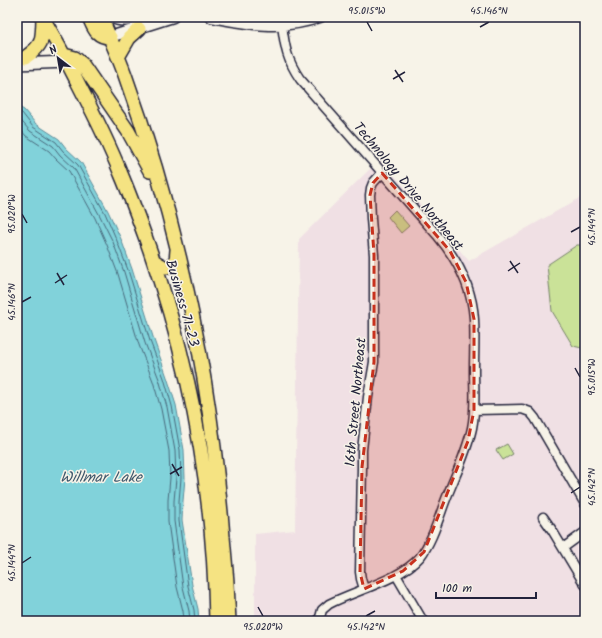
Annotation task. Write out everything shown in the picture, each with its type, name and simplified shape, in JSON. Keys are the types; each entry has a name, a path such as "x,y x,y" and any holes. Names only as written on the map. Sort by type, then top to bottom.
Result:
{"highway":[{"path":"89,17 99,35 102,37 110,37"},
{"name":"Business 71-23","path":"101,17 118,57 142,124 172,224 188,292 216,452 228,590 229,621"},
{"path":"20,59 37,48 41,42 42,18"},
{"name":"Business 71-23","path":"42,18 98,122 132,200 154,261 181,351 204,470 214,564 216,621"},
{"path":"118,57 129,38 141,23"},
{"path":"65,59 75,58 82,64 124,125 148,168 172,224"},
{"path":"154,261 164,267 170,267 174,264 177,258 178,247"}],"main road":[{"path":"20,59 65,59"}],"street":[{"path":"111,17 117,20 130,20 141,23"},
{"path":"110,37 141,23 160,21 173,17"},
{"path":"211,17 250,24 282,25 302,23 320,17"},
{"name":"Technology Drive Northeast","path":"282,25 286,50 296,73 445,244 455,258 471,297 474,319 474,410 472,428 428,543 419,558 408,568 396,575 329,604 322,610 319,621"},
{"name":"16th Street Northeast","path":"364,589 360,574 362,461 368,397 374,362 374,255 370,195 373,183 382,173"},
{"path":"474,410 522,409 530,412 538,423 585,504"},
{"path":"543,517 585,585"},
{"path":"563,548 585,532"},
{"path":"396,575 423,621"}],"highlighted area":[{"path":"382,173 450,251 466,282 474,319 474,410 468,441 424,552 403,571 364,589 360,572 362,467 374,362 374,255 370,195 373,183"}],"shaded area":[{"path":"380,159 469,261 585,195 585,621 255,621 255,534 295,530 299,239"}],"green space":[{"path":"395,210 409,226 401,233 388,217"},
{"path":"577,245 585,245 585,347 582,348 573,346 552,311 547,265"},
{"path":"507,444 513,454 503,460 496,450"}],"water":[{"name":"Willmar Lake","path":"17,106 24,110 36,124 59,139 81,162 108,211 121,239 132,269 176,405 184,450 185,478 182,520 199,621 17,621"}]}
